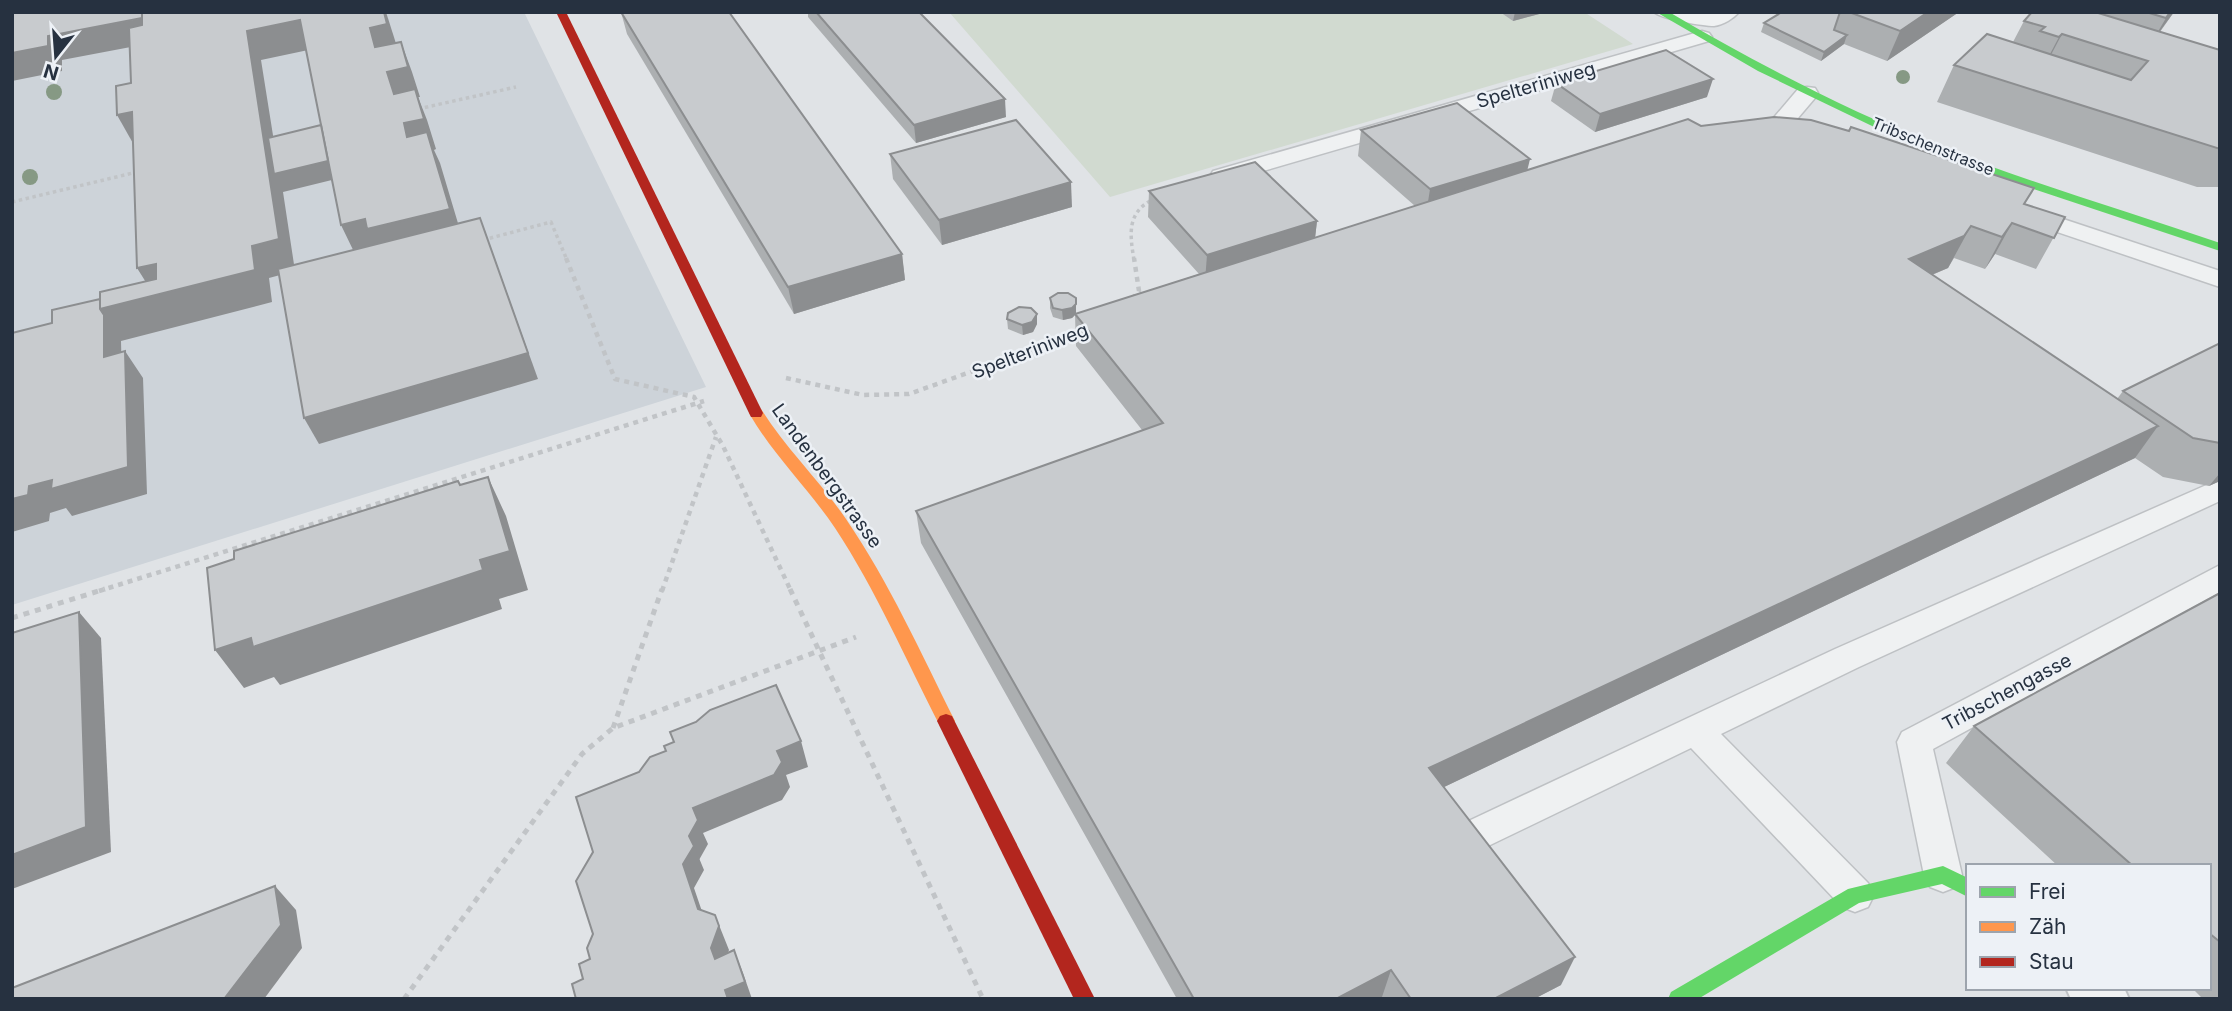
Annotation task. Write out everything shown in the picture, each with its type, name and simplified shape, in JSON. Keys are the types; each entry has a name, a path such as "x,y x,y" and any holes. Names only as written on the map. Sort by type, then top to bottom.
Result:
{"street":[{"name":"Landenbergstrasse","path":"561,12 757,416 778,448 839,521 874,578 1085,999"},
{"name":"Tribschenstrasse","path":"1662,12 1702,37 1807,93 1936,150 2220,247"},
{"path":"1678,999 1855,895 1955,882"}],"lane":[{"path":"1662,12 1714,20 1729,12"},
{"name":"Spelteriniweg","path":"1177,189 1702,37"},
{"path":"1773,133 1807,93"},
{"path":"1749,139 1773,133 1797,138"},
{"path":"2001,205 2220,279"},
{"path":"1474,836 1695,730 2220,489"},
{"name":"Tribschengasse","path":"1955,882 1914,742 2220,577"},
{"path":"1695,730 1855,895"}],"path":[{"path":"415,110 516,87"},
{"path":"12,202 138,172"},
{"path":"1126,308 1139,291 1129,229 1143,204 1177,189"},
{"path":"474,242 551,222 615,380 694,397 723,446 821,650 983,999"},
{"name":"Spelteriniweg","path":"12,618 698,404 775,376 863,395 909,394 1050,346 1084,331"},
{"path":"612,728 716,437"},
{"path":"404,999 564,777 582,754 612,728 896,621"}],"shaded area":[{"path":"12,12 524,12 706,387 12,605"},
{"path":"949,12 1584,12 1633,44 1110,197"}],"building":[{"path":"12,12 143,12 142,18 48,36 48,46 12,53"},
{"path":"142,12 384,12 387,24 370,28 375,47 401,42 408,67 387,72 394,94 415,89 424,119 404,123 407,137 427,132 450,209 367,229 365,219 341,225 300,20 247,31 279,239 252,246 255,270 100,309 100,292 156,279 156,264 137,268 132,112 117,115 116,86 131,83 129,28 142,25"},
{"path":"621,12 729,12 902,254 788,287"},
{"path":"816,12 919,12 1005,99 914,125"},
{"path":"1782,12 1840,12 1834,30 1847,35 1824,52 1764,23"},
{"path":"1849,12 1928,12 1900,31"},
{"path":"2032,12 2095,12 2220,50 2220,149 1954,65 1987,34 2131,80 2148,61 2062,34 2059,37 2040,31 2045,27 2024,21"},
{"path":"2146,12 2170,12 2166,18"},
{"path":"1666,50 1713,79 1600,114 1556,83"},
{"path":"1457,103 1530,159 1430,189 1361,130"},
{"path":"1774,117 1811,120 1849,131 1851,127 2034,188 2024,204 2065,217 2054,238 2012,223 2002,237 1971,226 1964,236 1909,259 2158,426 1429,768 1575,957 1494,999 1411,999 1391,970 1336,999 1194,999 916,511 1163,423 1075,314 1688,119 1701,126"},
{"path":"1016,120 1071,182 939,220 890,154"},
{"path":"321,125 328,161 274,174 268,138"},
{"path":"1255,162 1317,221 1207,255 1149,191"},
{"path":"480,218 528,353 304,418 278,269"},
{"path":"1058,293 1068,293 1076,298 1076,304 1072,308 1062,310 1053,308 1050,298"},
{"path":"100,299 100,309 104,315 104,357 125,351 128,467 51,489 52,480 29,486 28,495 12,499 12,333 52,323 52,310"},
{"path":"1019,307 1031,308 1037,314 1032,322 1022,325 1007,319 1008,313"},
{"path":"2220,343 2220,443 2193,438 2123,391"},
{"path":"488,477 510,551 480,560 483,570 253,647 251,638 215,650 207,568 234,559 234,551 458,481 460,485"},
{"path":"2220,593 2220,942 2211,935 2211,864 2131,864 1974,726"},
{"path":"79,612 86,827 12,855 12,633"},
{"path":"776,685 801,741 777,751 782,762 774,775 693,808 698,820 689,836 694,846 683,864 698,909 715,915 719,926 711,948 715,959 734,950 745,982 725,990 728,999 576,999 572,984 583,979 579,964 590,959 587,948 593,934 576,881 593,852 576,797 639,772 650,757 666,751 664,746 674,742 670,732 696,722 710,710"},
{"path":"275,886 281,925 224,999 12,999 12,988"}],"traffic: fast":[{"path":"1661,12 1796,87 1901,135 2007,176 2220,247"},
{"path":"1678,999 1855,895 1943,875 1966,887"}],"traffic: slow":[{"path":"756,413 775,442 830,509 855,547 883,595 946,721"}],"traffic: jam":[{"path":"561,12 756,413"},
{"path":"946,721 1085,999"}]}
